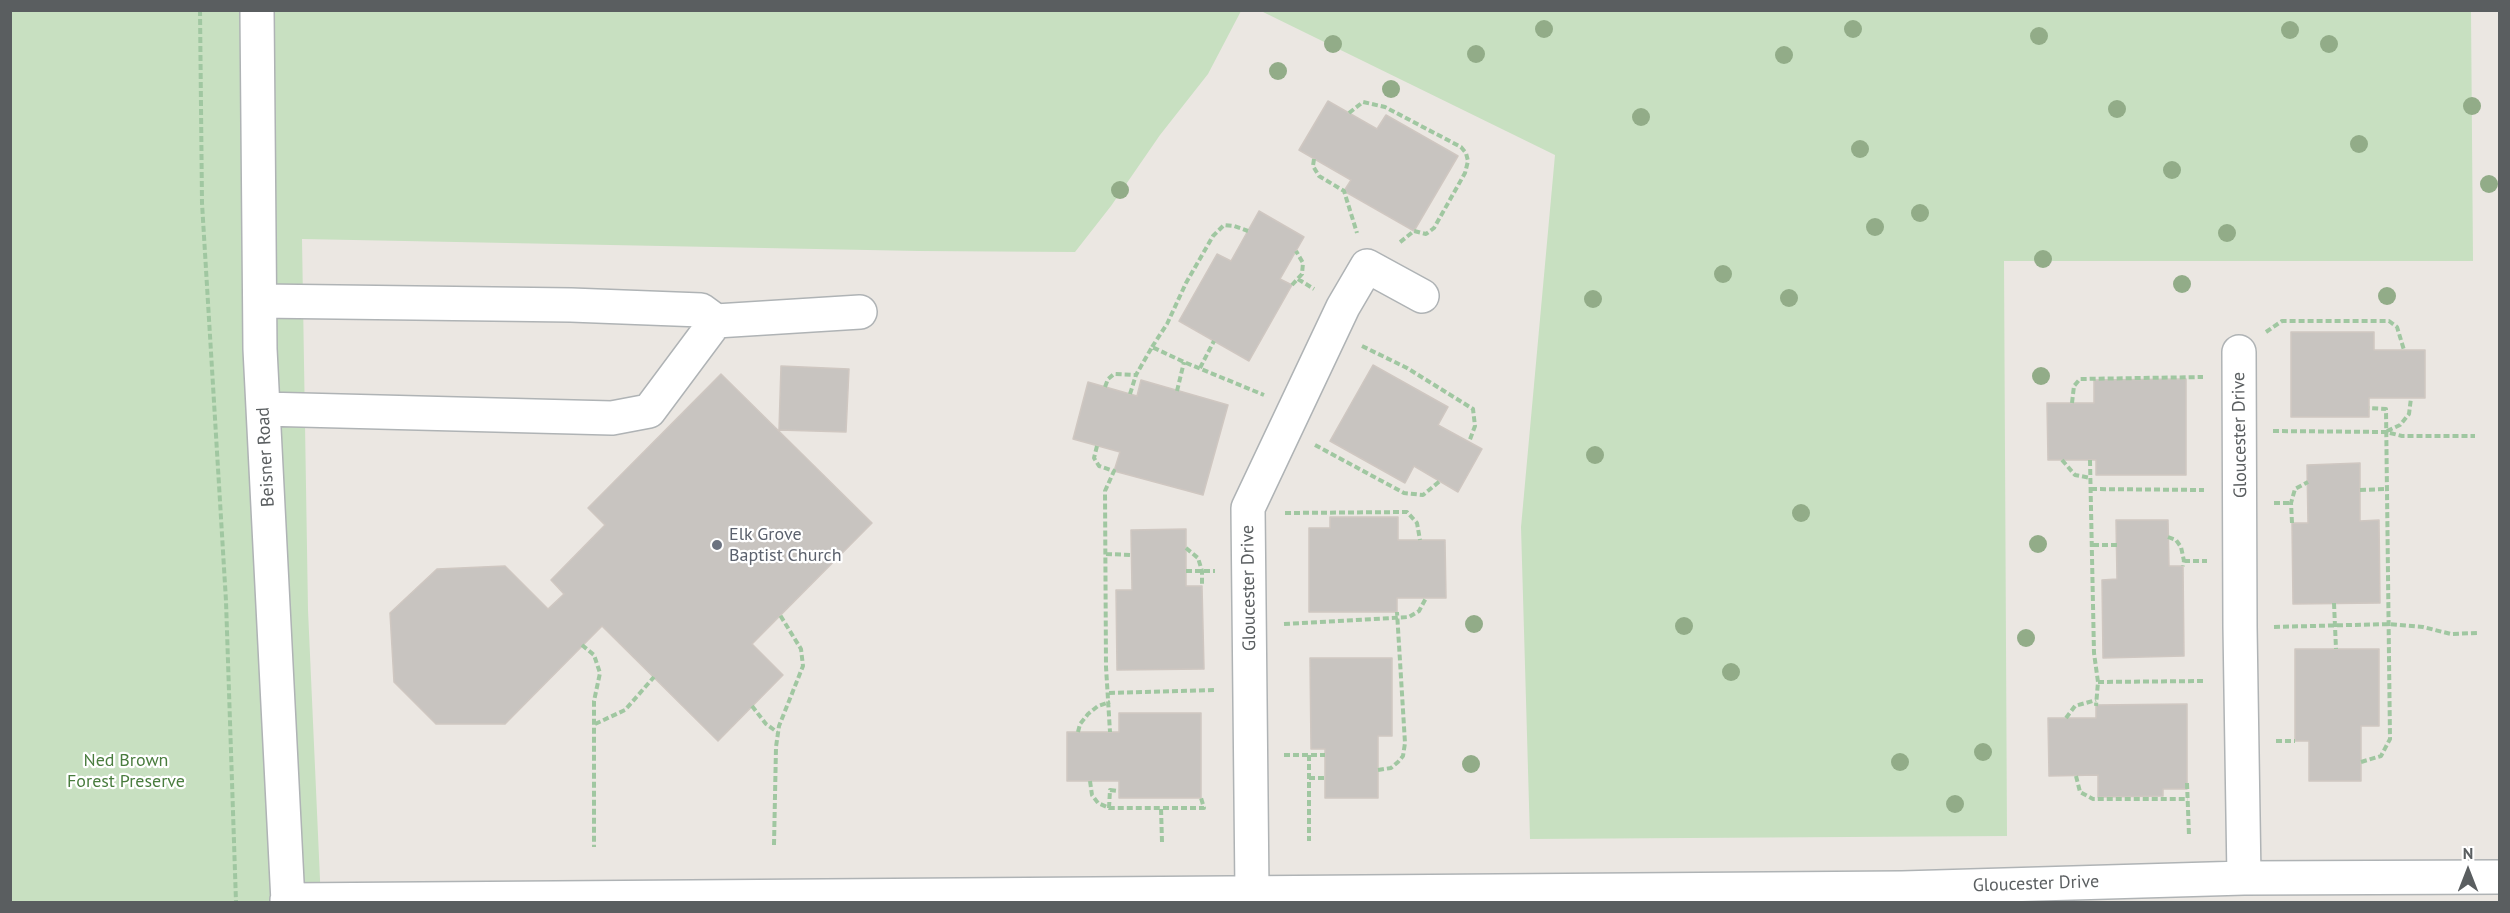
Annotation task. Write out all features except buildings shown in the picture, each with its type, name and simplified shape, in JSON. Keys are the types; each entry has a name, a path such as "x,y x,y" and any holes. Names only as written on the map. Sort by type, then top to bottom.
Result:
{"street":[{"name":"Beisner Road","path":"257,10 263,410 287,901"},
{"path":"1368,266 1422,296"},
{"name":"Gloucester Drive","path":"1252,892 1248,512 1331,331 1368,266"},
{"path":"260,301 570,305 701,310 716,321 860,312"},
{"path":"263,410 612,418 649,411 716,321"},
{"name":"Gloucester Drive","path":"2239,364 2244,878"},
{"name":"Gloucester Drive","path":"287,901 1252,892 1620,896 1901,895 2244,878 2499,878"}],"path":[{"path":"200,10 202,203 225,591 236,903"},
{"path":"1314,159 1313,166 1319,176 1344,191 1368,266 1414,231 1426,234 1434,228 1465,173 1468,161 1466,153 1461,147 1385,107 1363,102 1349,113"},
{"path":"1130,394 1136,375 1167,324 1186,283 1213,236 1224,225 1248,231"},
{"path":"1292,285 1302,274 1303,263 1296,251"},
{"path":"2072,403 2074,386 2080,379 2239,364 2282,321 2389,321 2397,327 2404,350"},
{"path":"1331,331 1407,368 1473,410 1475,426 1469,442"},
{"path":"1200,368 1214,341"},
{"path":"1152,346 1200,368 1290,419 1404,493 1424,495 1440,481"},
{"path":"1177,391 1184,362"},
{"path":"1105,387 1108,379 1114,374 1136,375"},
{"path":"2386,432 2400,425 2409,414 2411,398"},
{"path":"2361,762 2381,756 2390,739 2386,409 2369,408"},
{"path":"2239,431 2386,432 2402,435 2475,436"},
{"path":"1097,446 1094,458 1099,466 1114,471 1105,491 1106,667 1110,702 1110,732"},
{"path":"2062,460 2075,476 2091,478"},
{"path":"2090,460 2094,653 2098,682 2096,706"},
{"path":"2292,523 2291,503 2295,489 2308,482"},
{"path":"2091,489 2240,491"},
{"path":"2360,490 2387,489"},
{"path":"1248,512 1407,512 1417,523 1420,540"},
{"path":"2168,537 2176,540 2181,547 2183,566"},
{"path":"2093,545 2117,545"},
{"path":"1186,548 1198,558 1202,570 1202,586"},
{"path":"1106,554 1131,555"},
{"path":"1320,623 1409,617 1419,611 1426,598"},
{"path":"2334,603 2336,649"},
{"path":"1378,770 1391,768 1398,762 1403,756 1405,743 1397,612"},
{"path":"774,845 778,733 803,666 801,649 780,615"},
{"path":"2240,627 2389,624 2423,627 2451,634 2476,633"},
{"path":"582,645 594,655 600,673 594,701 592,786 594,847"},
{"path":"595,724 625,710 654,677"},
{"path":"2098,682 2242,681"},
{"path":"1109,693 1183,689 1250,691"},
{"path":"2066,718 2075,706 2096,700"},
{"path":"1078,732 1080,724 1088,714 1098,706 1110,702"},
{"path":"752,706 766,724 778,733"},
{"path":"1309,755 1309,841"},
{"path":"2076,776 2080,792 2093,799 2187,799"},
{"path":"1309,778 1326,778"},
{"path":"1090,781 1092,795 1098,803 1109,808 1204,808 1201,798"},
{"path":"2187,783 2189,835"},
{"path":"1109,808 1110,790 1119,791"},
{"path":"1161,808 1162,842"}],"green space":[{"name":"Ned Brown Forest Preserve","path":"10,11 1241,11 1208,74 1160,135 1111,206 1075,252 302,239 308,610 321,902 11,902"},
{"path":"1261,11 2471,11 2473,261 2004,261 2007,836 1530,839 1521,527 1555,155"}],"place":[{"name":"Elk Grove Baptist Church","path":"717,545"}]}
